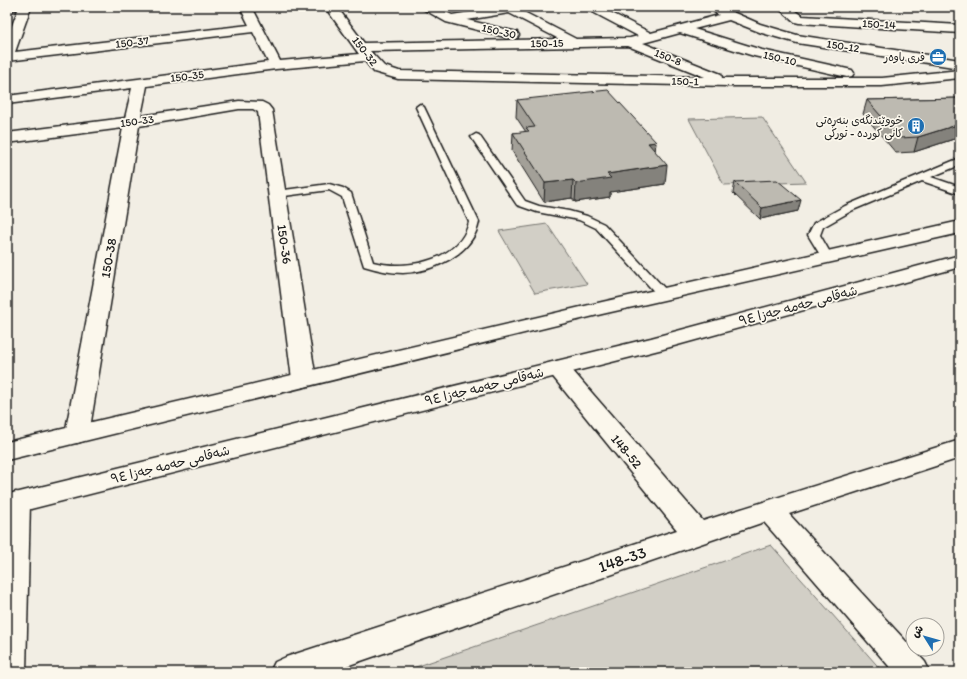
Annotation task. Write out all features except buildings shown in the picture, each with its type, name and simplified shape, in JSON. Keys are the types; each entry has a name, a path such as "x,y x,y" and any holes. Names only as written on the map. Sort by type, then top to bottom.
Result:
{"street":[{"path":"7,8 13,7"},
{"path":"7,56 25,7"},
{"path":"246,7 276,65"},
{"name":"150-32","path":"331,7 379,69 384,72 398,75 410,75"},
{"name":"150-30","path":"427,7 450,19 485,29 523,37 574,42"},
{"path":"450,19 523,7"},
{"path":"591,7 650,37"},
{"name":"150-12","path":"712,7 730,16 776,34 797,39 960,64"},
{"path":"776,34 799,19 783,7"},
{"path":"510,9 574,42"},
{"name":"150-15","path":"365,52 574,42 630,42 730,16"},
{"name":"150-14","path":"799,19 960,29"},
{"name":"150-37","path":"7,56 256,28"},
{"name":"150-10","path":"680,29 759,52 882,82"},
{"name":"150-8","path":"630,42 728,82"},
{"name":"150-35","path":"7,100 365,52"},
{"name":"150-1","path":"410,75 728,82 882,82 960,74"},
{"name":"150-38","path":"77,434 137,94 141,82"},
{"name":"150-33","path":"7,138 133,122 239,105 258,105 265,110"},
{"name":"150-36","path":"265,110 304,379"},
{"path":"7,451 445,344 664,295 826,256 960,227"},
{"name":"شەقامی حەمە جەزا ٩٤","path":"11,504 655,344 960,261"},
{"name":"148-52","path":"558,368 697,534"},
{"name":"148-33","path":"286,672 769,510 960,449"},
{"path":"10,672 11,504"},
{"path":"769,510 914,672"}],"lane":[{"path":"277,194 329,187 339,190 347,195 368,264 384,270 401,270 425,266 448,255 469,237 474,222 420,107"},
{"path":"476,137 521,203 538,209 583,218 600,226 664,295"},
{"path":"826,256 814,235 818,225 849,208 960,161"},
{"path":"922,177 960,191"}],"shaded area":[{"path":"762,117 806,182 724,185 689,119"},
{"path":"547,224 587,284 535,293 499,231"},
{"path":"771,545 883,672 401,672"}],"place":[{"name":"فری پاوەر","path":"938,57"},
{"name":"خووێندنگەی بنەڕەتی کانی کوردە - تورکی","path":"916,126"}]}
